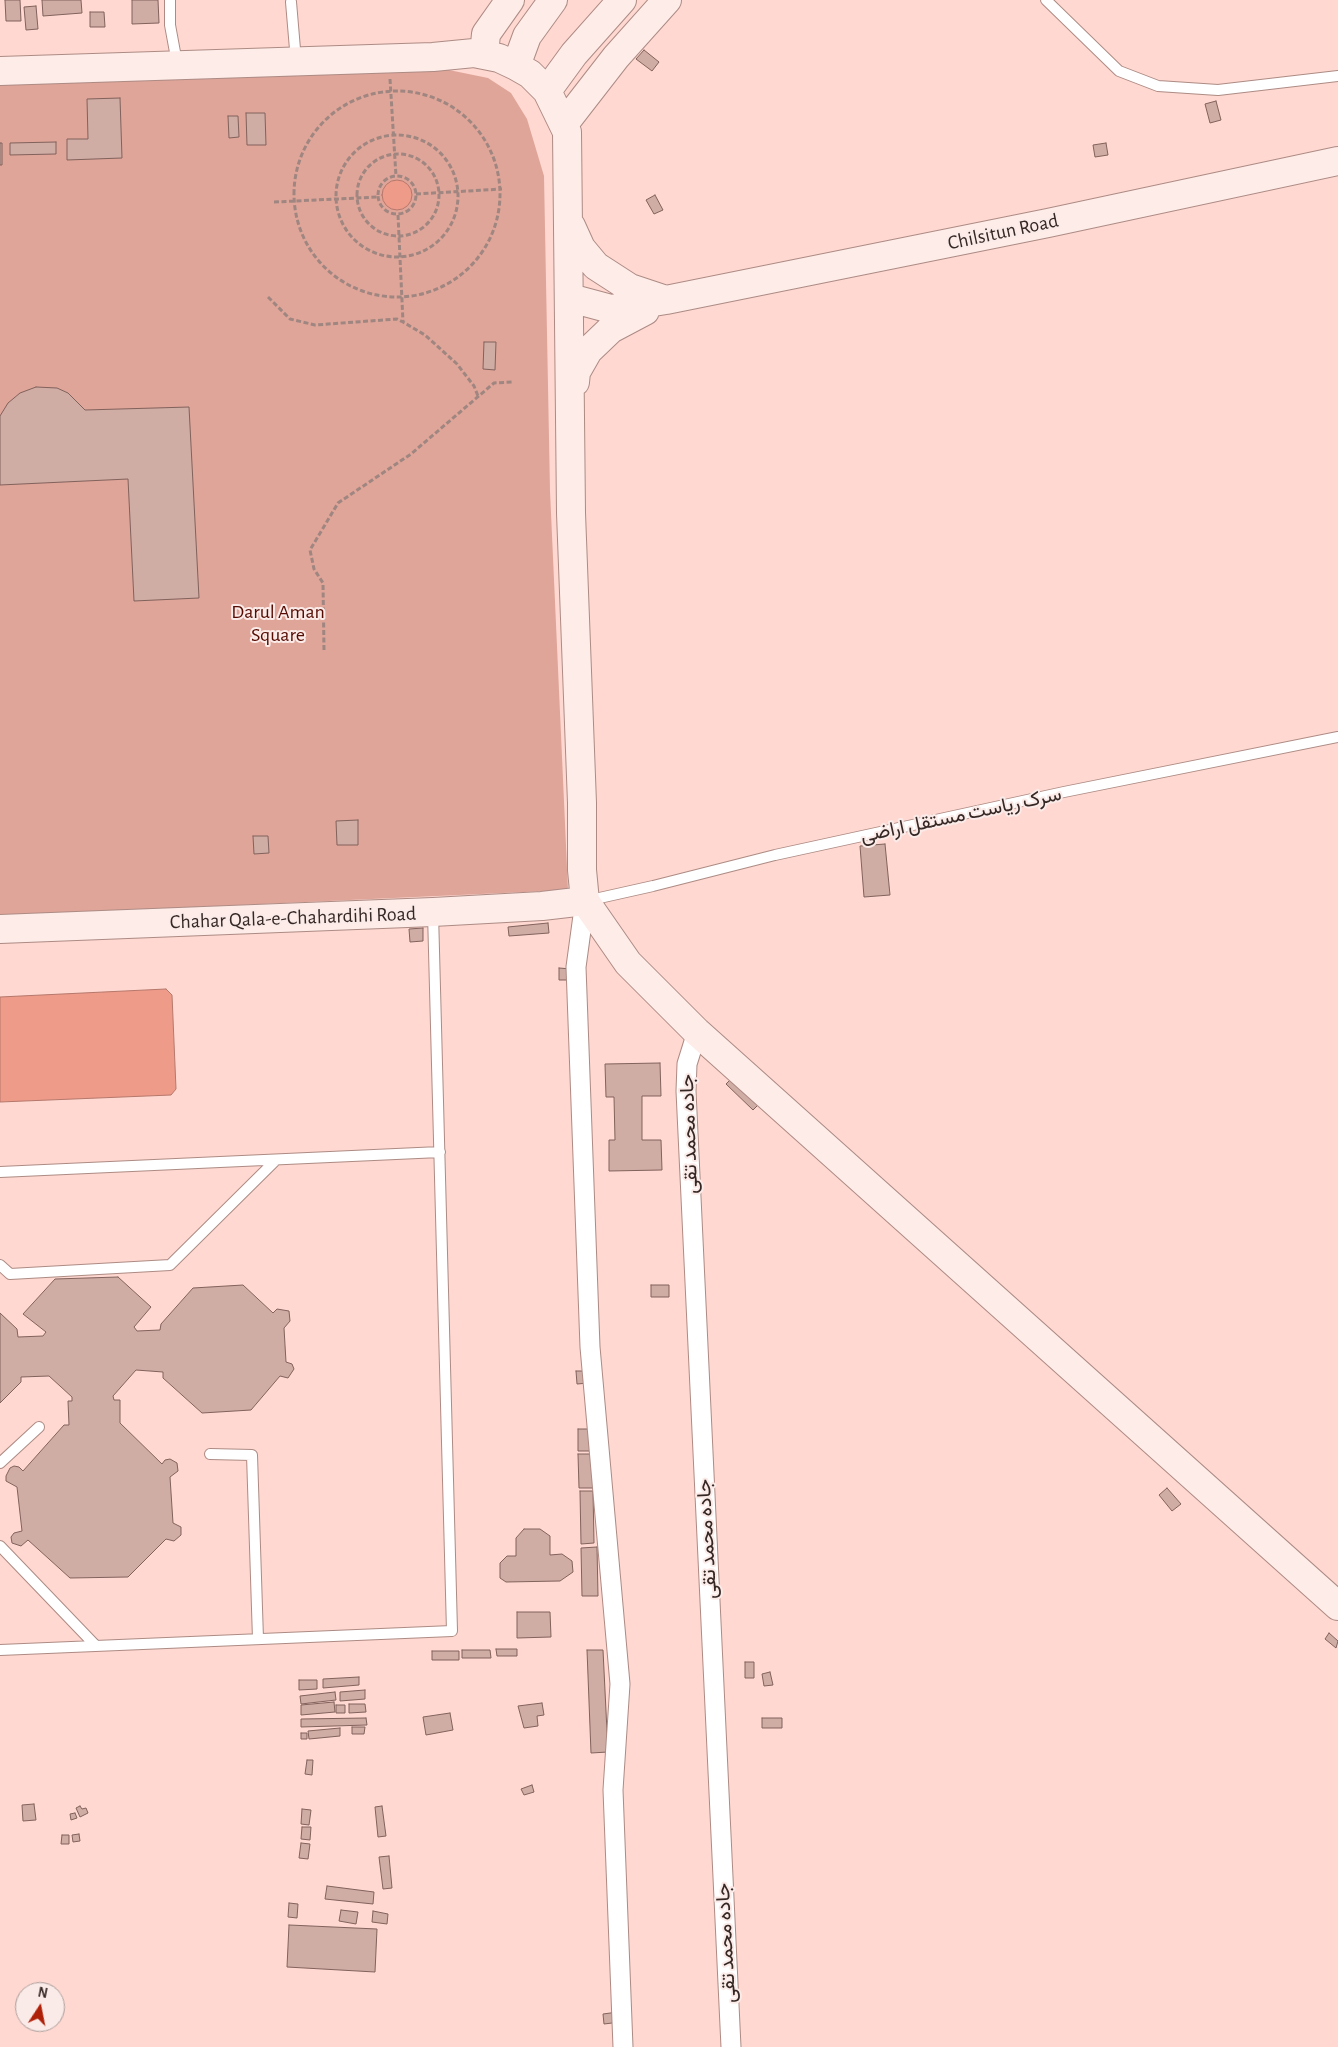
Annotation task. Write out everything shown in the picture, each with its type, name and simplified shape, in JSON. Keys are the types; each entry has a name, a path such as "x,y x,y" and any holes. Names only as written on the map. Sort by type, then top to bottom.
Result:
{"main road":[{"path":"484,55 486,34 510,0"},
{"path":"516,66 527,36 553,0"},
{"path":"547,90 574,54 622,0"},
{"path":"564,124 616,57 667,0"},
{"path":"0,71 433,57 474,53 499,58 516,66 530,74 547,90 567,132 570,223 571,513 582,803 582,870 585,901 628,963 697,1032 1338,1606"},
{"name":"Chilsitun Road","path":"666,300 1048,223 1338,161"},
{"path":"570,223 581,248 596,266 630,288 666,300"},
{"path":"570,298 612,309 666,300"},
{"path":"571,412 576,372 588,351 612,328 666,300"},
{"name":"Chahar Qala-e-Chahardihi Road","path":"0,929 433,912 542,906 585,901"}],"street":[{"path":"585,901 576,967 590,1347 620,1684 613,1790 623,2047"},
{"name":"جاده محمد تقی","path":"697,1032 687,1064 686,1091 731,2047"}],"lane":[{"path":"170,0 170,25 177,65"},
{"path":"1046,0 1119,71 1158,86 1218,90 1338,76"},
{"path":"291,2 296,62"},
{"name":"سرک ریاست مستقل اراضی","path":"585,901 804,849 1064,792 1338,737"},
{"path":"0,1650 452,1630 433,912"},
{"path":"0,1172 440,1152"},
{"path":"0,1265 10,1274 170,1265 276,1160"},
{"path":"0,1463 39,1426"},
{"path":"210,1454 252,1455 258,1639"},
{"path":"0,1546 96,1646"}],"path":[{"path":"390,78 396,176"},
{"path":"391,91 413,91 447,102 475,124 494,154 502,189 498,224 482,256 456,281 423,295 388,298 354,289 324,268 304,240 294,201 295,174 306,144 325,119 351,101 391,91"},
{"path":"393,135 416,138 434,147 448,163 456,182 458,203 452,222 440,239 423,251 400,256 382,255 363,247 348,232 338,214 336,200 338,177 346,160 360,147 376,138 393,135"},
{"path":"395,154 413,156 424,163 434,174 439,193 435,214 427,225 416,233 399,237 389,236 376,231 366,222 359,210 356,199 358,183 364,171 373,162 395,154"},
{"path":"396,176 408,180 416,194 412,208 398,214 384,209 378,197 378,192 384,181 396,176"},
{"path":"416,194 502,189"},
{"path":"274,202 378,197"},
{"path":"398,214 403,322"},
{"path":"268,297 290,319 315,325 397,319 425,335 457,364 474,386 478,396"},
{"path":"324,650 323,583 314,569 310,550 338,503 411,454 494,383 514,382"}],"green space":[{"name":"Darul Aman Square","path":"444,69 488,78 511,93 527,119 544,176 550,491 568,890 0,916 0,77"}],"shaded area":[{"path":"397,180 408,184 412,195 408,206 397,210 386,206 382,195 386,184"},
{"path":"166,989 172,995 176,1089 171,1095 0,1102 0,997"}],"building":[{"path":"5,0 20,0 21,21 6,21"},
{"path":"42,0 81,0 82,13 43,16"},
{"path":"132,0 158,0 159,23 132,24"},
{"path":"36,6 38,29 26,30 24,7"},
{"path":"90,12 104,12 105,27 90,27"},
{"path":"644,50 659,62 652,71 636,59"},
{"path":"120,98 122,158 67,160 67,139 88,139 87,99"},
{"path":"1216,101 1221,120 1210,123 1205,104"},
{"path":"246,113 265,113 266,145 247,145"},
{"path":"228,116 238,116 239,137 229,138"},
{"path":"56,142 56,154 10,155 10,143"},
{"path":"0,143 2,143 2,165 0,165"},
{"path":"1106,143 1108,155 1095,157 1093,145"},
{"path":"655,195 663,210 654,214 646,200"},
{"path":"484,342 496,342 495,370 483,369"},
{"path":"36,387 57,388 68,393 85,410 189,407 199,598 134,601 128,479 0,485 0,416 8,403 20,393"},
{"path":"358,820 358,845 337,845 336,821"},
{"path":"253,836 268,836 269,853 254,854"},
{"path":"885,844 890,895 864,897 860,846"},
{"path":"548,923 549,933 509,936 508,927"},
{"path":"423,928 423,941 410,942 409,929"},
{"path":"559,968 571,969 571,980 559,980"},
{"path":"660,1063 661,1096 642,1096 642,1140 661,1140 662,1170 609,1171 609,1140 615,1140 614,1097 606,1097 605,1064"},
{"path":"735,1075 762,1101 753,1110 726,1084"},
{"path":"118,1277 151,1307 134,1327 137,1331 160,1330 161,1324 193,1288 243,1285 273,1313 277,1309 289,1311 290,1321 284,1328 286,1362 292,1364 294,1369 288,1378 280,1376 251,1410 202,1413 163,1378 163,1372 136,1370 113,1396 114,1400 120,1400 120,1423 162,1464 165,1460 170,1459 177,1463 178,1471 170,1477 173,1523 181,1527 181,1535 174,1541 166,1539 128,1577 70,1578 28,1540 21,1546 12,1543 11,1537 14,1533 22,1531 17,1487 6,1481 6,1476 10,1468 14,1466 19,1467 23,1471 64,1425 69,1425 68,1401 72,1401 72,1397 49,1376 21,1377 21,1382 0,1403 0,1313 17,1329 18,1337 43,1336 46,1332 23,1314 55,1279"},
{"path":"651,1285 669,1285 669,1297 651,1297"},
{"path":"576,1371 589,1371 589,1383 577,1384"},
{"path":"578,1429 592,1429 593,1451 578,1451"},
{"path":"578,1454 592,1454 593,1488 579,1488"},
{"path":"1167,1488 1181,1504 1172,1511 1159,1495"},
{"path":"580,1491 593,1491 594,1543 581,1544"},
{"path":"524,1529 540,1529 550,1536 550,1555 562,1554 572,1561 573,1572 560,1581 506,1582 500,1578 500,1563 507,1556 516,1556 516,1538"},
{"path":"597,1547 598,1596 582,1596 581,1548"},
{"path":"517,1612 550,1612 551,1637 517,1638"},
{"path":"1329,1633 1338,1641 1336,1648 1325,1639"},
{"path":"496,1649 517,1649 517,1656 497,1656"},
{"path":"462,1650 490,1650 491,1658 462,1658"},
{"path":"587,1650 603,1650 608,1752 591,1753"},
{"path":"432,1651 459,1651 459,1660 432,1660"},
{"path":"745,1662 754,1662 754,1678 745,1678"},
{"path":"770,1672 773,1685 764,1686 762,1674"},
{"path":"359,1677 359,1685 323,1688 323,1679"},
{"path":"299,1680 317,1680 317,1689 299,1690"},
{"path":"365,1690 365,1699 340,1701 340,1692"},
{"path":"335,1692 336,1700 301,1704 300,1696"},
{"path":"334,1702 335,1712 301,1715 301,1705"},
{"path":"542,1703 544,1715 537,1716 538,1726 524,1728 518,1706"},
{"path":"349,1704 365,1704 366,1712 349,1713"},
{"path":"336,1705 345,1705 345,1713 336,1713"},
{"path":"450,1713 453,1730 426,1735 423,1717"},
{"path":"366,1718 367,1725 301,1727 301,1719"},
{"path":"762,1718 782,1718 782,1728 762,1728"},
{"path":"352,1727 365,1727 364,1734 352,1734"},
{"path":"340,1728 340,1736 309,1739 308,1731"},
{"path":"301,1733 307,1733 307,1739 301,1739"},
{"path":"307,1760 313,1760 312,1775 305,1774"},
{"path":"532,1785 534,1792 524,1795 521,1789"},
{"path":"34,1804 36,1820 23,1821 22,1805"},
{"path":"80,1806 82,1809 86,1808 88,1813 80,1817 76,1808"},
{"path":"382,1806 386,1836 378,1837 375,1807"},
{"path":"302,1809 311,1810 309,1825 301,1824"},
{"path":"75,1813 77,1818 71,1820 70,1814"},
{"path":"302,1827 311,1827 310,1840 301,1839"},
{"path":"79,1834 80,1841 73,1842 72,1835"},
{"path":"62,1835 69,1835 69,1844 61,1844"},
{"path":"301,1843 310,1844 308,1859 299,1858"},
{"path":"389,1856 392,1888 383,1889 379,1857"},
{"path":"327,1886 374,1892 373,1904 325,1899"},
{"path":"289,1903 298,1904 297,1918 288,1917"},
{"path":"341,1910 358,1912 356,1924 339,1921"},
{"path":"373,1911 388,1914 387,1924 372,1922"},
{"path":"289,1925 377,1929 375,1972 287,1967"},
{"path":"618,2012 620,2022 604,2024 603,2014"}]}
